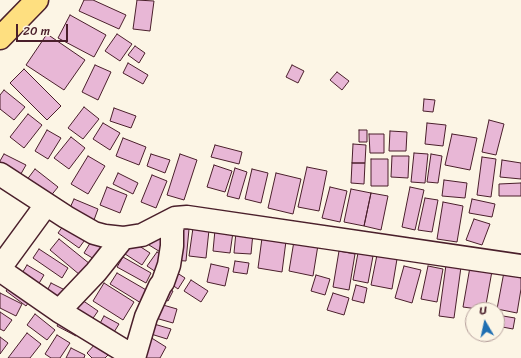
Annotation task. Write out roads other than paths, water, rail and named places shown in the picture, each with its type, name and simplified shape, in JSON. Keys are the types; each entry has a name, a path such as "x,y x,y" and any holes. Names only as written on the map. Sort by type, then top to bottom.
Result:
{"main road":[{"path":"0,38 37,0"}],"street":[{"path":"0,174 46,205 94,232 105,236 123,238 142,235 175,218 187,217 521,266"},
{"path":"46,205 0,269 59,311 134,358 146,317 163,282 169,265 172,229 175,218"},
{"path":"59,311 96,272 123,238"}]}
